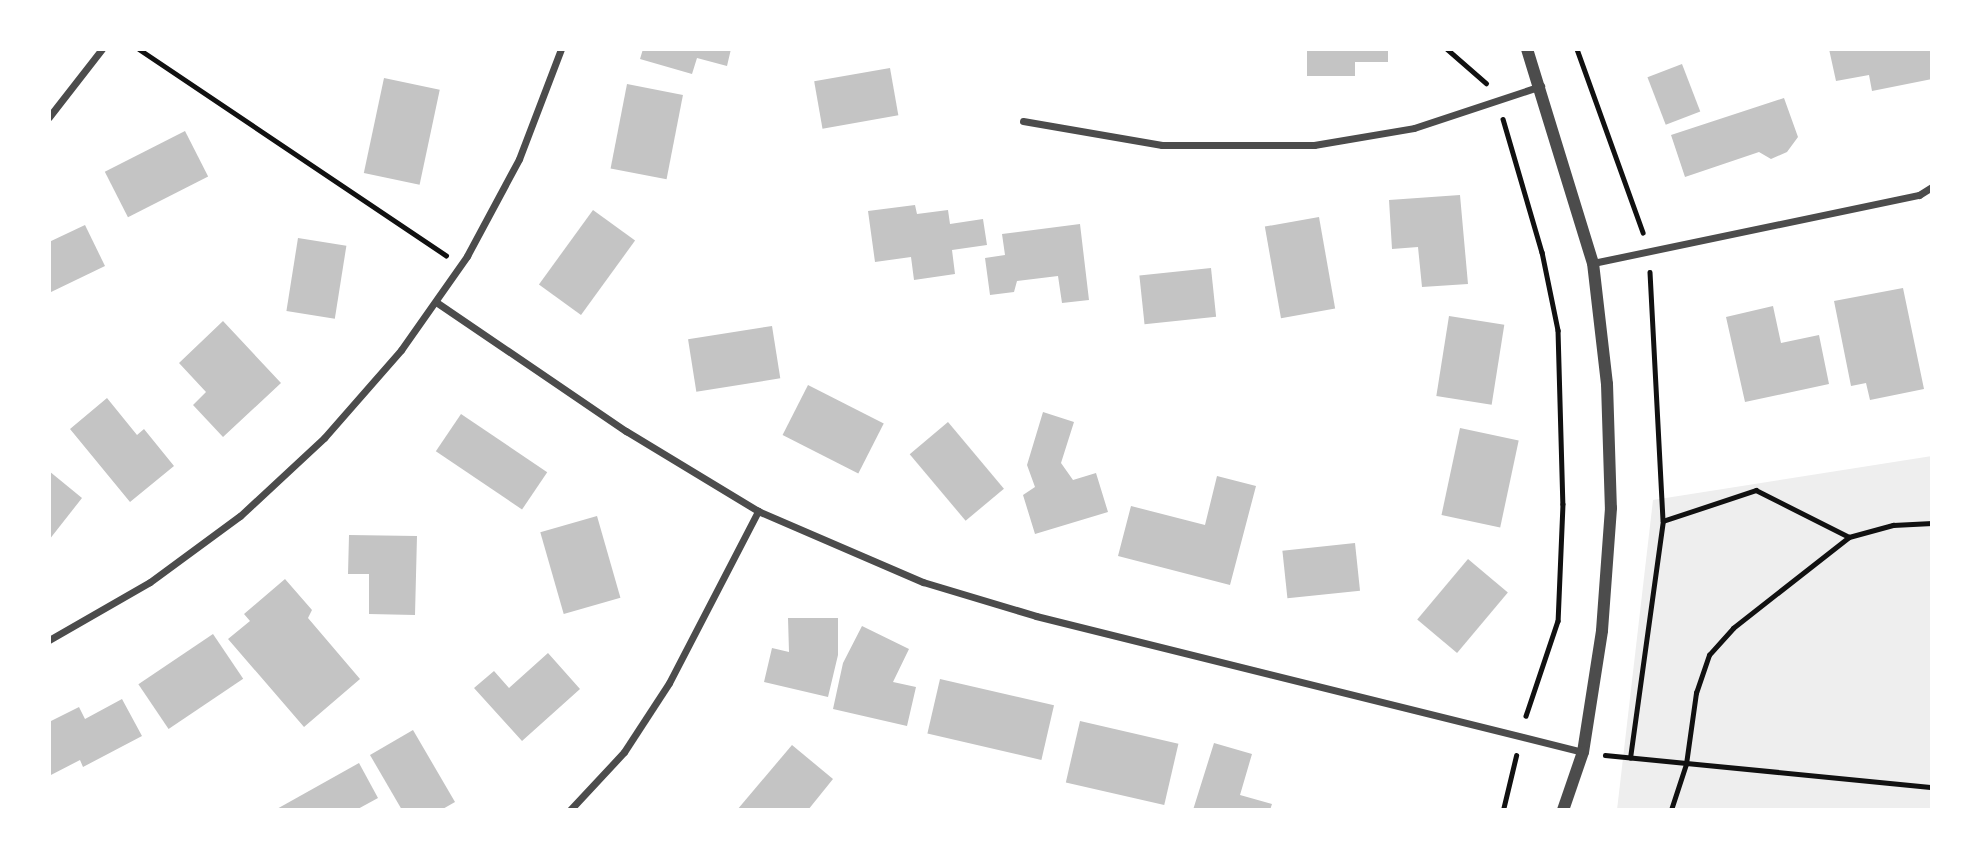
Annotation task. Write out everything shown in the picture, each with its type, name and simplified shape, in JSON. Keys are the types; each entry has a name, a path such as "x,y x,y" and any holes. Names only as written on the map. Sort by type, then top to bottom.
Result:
{"street":[{"path":"49,117 102,49"},
{"path":"49,640 150,582 240,516 324,438 436,302 461,265 519,159 561,49"},
{"path":"1527,49 1542,86 1593,263 1607,384 1611,508 1602,631 1583,752 1563,810"},
{"path":"1023,121 1162,145 1314,145 1414,128 1542,86"},
{"path":"1593,263 1919,195 1932,187"},
{"path":"436,302 626,431 758,511 923,582 1036,616 1583,752"},
{"path":"570,810 624,752 669,683 758,511"}],"path":[{"path":"139,49 461,265"},
{"path":"1447,49 1490,86"},
{"path":"1577,49 1643,233"},
{"path":"1506,125 1542,251 1558,330 1563,504 1558,621 1525,720"},
{"path":"1630,758 1663,521 1650,275"},
{"path":"1663,521 1756,490 1849,537"},
{"path":"1671,810 1686,764 1696,693 1709,655 1733,628 1849,537 1893,525 1932,523"},
{"path":"1583,752 1932,788"},
{"path":"1503,810 1514,765"}],"shaded area":[{"path":"1932,456 1932,810 1617,810 1653,500"}],"building":[{"path":"643,49 731,49 727,66 697,58 692,74 640,59"},
{"path":"1307,49 1388,49 1388,62 1355,62 1355,76 1307,76"},
{"path":"1829,49 1931,49 1932,79 1872,91 1869,75 1836,81"},
{"path":"1682,64 1700,112 1666,125 1647,77"},
{"path":"890,68 898,115 823,129 814,81"},
{"path":"384,78 440,90 420,185 364,173"},
{"path":"627,84 683,95 667,179 611,168"},
{"path":"1784,98 1798,137 1787,152 1771,159 1759,152 1685,177 1671,135"},
{"path":"185,131 208,176 128,217 105,172"},
{"path":"1460,195 1468,284 1422,287 1418,247 1392,249 1389,200"},
{"path":"915,205 917,214 948,210 950,224 983,219 987,245 952,250 955,274 914,280 911,257 875,262 868,211"},
{"path":"593,210 635,241 581,315 539,284"},
{"path":"1319,217 1335,309 1281,318 1265,227"},
{"path":"1080,224 1089,300 1062,303 1058,276 1017,281 1014,292 990,295 985,258 1005,255 1002,234"},
{"path":"85,225 105,266 49,293 49,242"},
{"path":"298,238 346,246 335,319 286,311"},
{"path":"1211,268 1216,317 1145,324 1139,276"},
{"path":"1903,288 1924,389 1870,400 1866,383 1851,386 1834,301"},
{"path":"1773,306 1781,343 1819,335 1829,384 1745,402 1726,317"},
{"path":"1449,316 1504,325 1492,405 1436,396"},
{"path":"223,321 281,383 223,437 193,405 206,392 179,363"},
{"path":"772,326 780,378 696,392 688,339"},
{"path":"808,385 884,424 858,473 783,435"},
{"path":"107,398 137,435 144,429 174,466 130,502 70,429"},
{"path":"1043,412 1074,422 1061,463 1073,480 1096,473 1108,512 1035,534 1023,495 1035,487 1027,465"},
{"path":"461,414 547,472 522,509 436,451"},
{"path":"948,422 1004,489 966,521 910,454"},
{"path":"1460,428 1519,440 1500,528 1441,515"},
{"path":"49,471 82,498 49,540"},
{"path":"1217,476 1256,486 1230,585 1118,556 1131,506 1205,525"},
{"path":"597,516 620,598 564,614 540,532"},
{"path":"349,535 417,536 415,615 369,614 369,574 348,574"},
{"path":"1355,543 1360,591 1287,598 1282,551"},
{"path":"1468,559 1508,592 1457,653 1417,620"},
{"path":"285,579 312,610 308,618 360,679 304,727 228,639 250,621 244,614"},
{"path":"788,618 838,618 838,655 828,697 764,682 772,648 789,652"},
{"path":"862,626 909,649 893,682 916,687 907,726 833,709 843,663"},
{"path":"213,634 243,679 169,729 138,684"},
{"path":"548,653 580,689 522,741 474,688 494,671 509,688"},
{"path":"940,679 1054,705 1041,760 927,734"},
{"path":"122,699 142,736 83,767 80,760 49,776 49,722 79,707 85,719"},
{"path":"1080,721 1178,744 1164,805 1066,782"},
{"path":"413,730 455,802 441,810 402,810 370,755"},
{"path":"1214,743 1252,754 1240,795 1272,804 1270,810 1193,810"},
{"path":"792,745 833,779 808,810 737,810"},
{"path":"359,763 378,798 356,810 275,810"}]}
